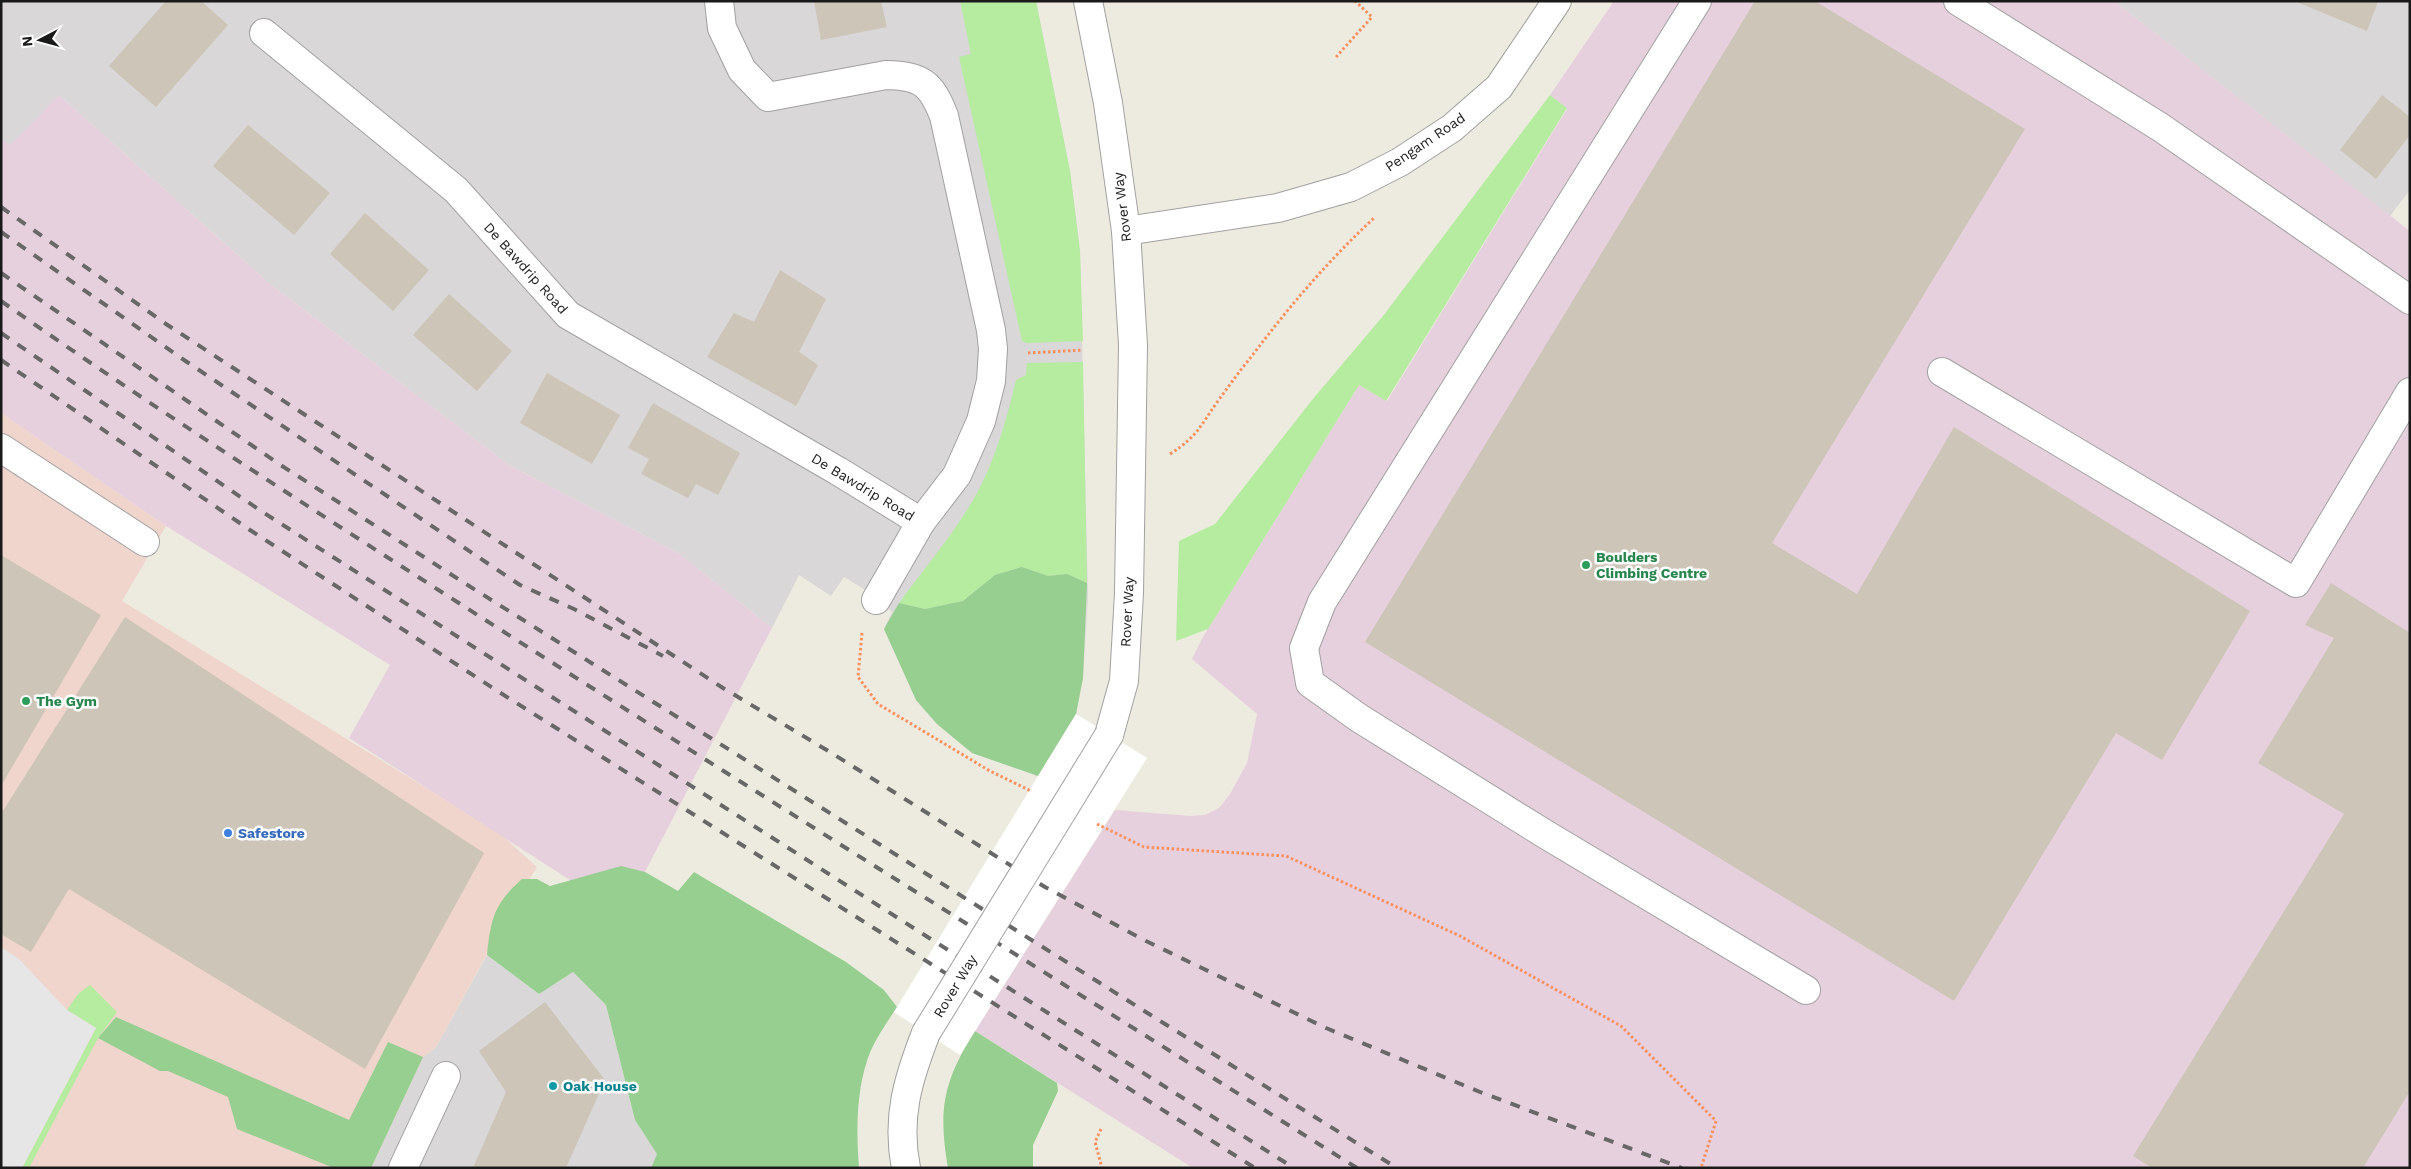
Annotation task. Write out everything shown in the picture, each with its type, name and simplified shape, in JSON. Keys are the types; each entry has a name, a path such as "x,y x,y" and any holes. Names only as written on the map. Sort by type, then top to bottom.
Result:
{"street":[{"name":"De Bawdrip Road","path":"719,1 722,28 742,70 768,98 886,75 904,75 922,81 936,94 944,116 991,330 993,349 991,381 981,421 957,475 921,522 876,600"},
{"name":"Rover Way","path":"906,1168 903,1153 902,1114 910,1076 926,1033 1109,735 1124,681 1129,594 1133,345 1126,231 1108,103 1088,1"},
{"name":"Pengam Road","path":"1126,231 1278,208 1351,186 1400,162 1452,128 1499,87 1557,1"},
{"path":"1697,1 1322,602 1304,648 1310,683 1359,718 1553,839 1806,990"},
{"path":"1958,1 2136,112 2410,300"},
{"name":"De Bawdrip Road","path":"264,33 456,190 568,315 830,466 921,522"},
{"path":"1942,372 2296,583 2410,392"},
{"path":"1,448 144,542"},
{"path":"406,1167 446,1076"}],"path":[{"path":"1336,57 1372,17 1355,1"},
{"path":"1170,454 1187,443 1200,429 1256,350 1310,284 1347,243 1374,218"},
{"path":"1024,354 1083,350"},
{"path":"876,600 862,630 858,677 878,704 990,771 1033,792"},
{"path":"1093,822 1144,847 1286,856 1460,936 1621,1026 1716,1121 1701,1168"},
{"path":"1101,1129 1095,1142 1102,1168"}],"shaded area":[{"path":"1,1 1036,1 1070,171 1080,251 1088,596 1083,678 1076,714 1038,776 972,753 937,724 916,700 884,629 892,612 867,591 844,577 831,596 799,575 772,628 680,554 509,465 270,284 59,95 10,146 1,138"},
{"path":"1614,1 2114,1 2410,231 2410,1168 1193,1168 975,1031 1115,810 1191,816 1205,815 1219,808 1230,794 1247,763 1257,714 1192,659 1203,637 1359,385 1387,401 1567,109 1550,95"},
{"path":"2114,1 2410,1 2410,190 2390,216"},
{"path":"59,95 270,284 509,465 680,554 772,628 623,914 349,738 390,665 166,526 1,413 1,138 10,145"},
{"path":"1,413 166,526 122,601 498,832 537,867 515,903 436,1047 423,1057 371,1168 1,1168"},
{"path":"1,947 19,959 67,1010 96,1028 22,1168 6,1168 1,1165"},
{"path":"487,955 539,994 573,972 606,1005 635,1120 657,1154 651,1168 371,1168 423,1057 436,1047"}],"green space":[{"path":"960,1 1036,1 1070,171 1080,251 1083,341 1027,343 1022,341 959,57 971,54"},
{"path":"1550,95 1567,108 1386,401 1359,385 1208,629 1176,641 1179,541 1215,524 1312,400 1383,316"},
{"path":"1083,362 1087,583 1067,574 1048,576 1022,567 995,575 963,601 925,609 899,603 956,527 976,496 999,443 1016,380 1026,375 1027,363"},
{"path":"1022,567 1048,576 1067,574 1087,583 1083,678 1076,714 1038,776 972,753 937,724 916,700 884,629 899,603 925,609 963,601 995,575"},
{"path":"621,866 645,872 678,891 694,872 846,962 884,990 897,1007 871,1050 862,1078 858,1108 859,1168 651,1168 657,1154 635,1120 606,1005 573,972 539,994 487,955 492,921 496,912 505,896 522,879 537,879 550,886"},
{"path":"90,985 117,1012 98,1038 29,1168 22,1168 96,1028 67,1010 78,994"},
{"path":"116,1017 349,1120 388,1042 423,1057 371,1168 334,1168 237,1129 228,1097 168,1071 160,1071 98,1038"},
{"path":"975,1031 1057,1083 1058,1091 1033,1145 1033,1168 948,1168 944,1129 946,1097 956,1066"}],"pier":[{"path":"1076,714 1147,758 960,1055 894,1012"}],"building":[{"path":"166,1 201,1 228,25 156,107 109,66"},
{"path":"814,1 881,1 887,27 821,40"},
{"path":"1755,1 1815,1 2025,129 1772,543 1857,594 1954,427 2250,611 2162,760 2116,733 1954,1001 1365,642"},
{"path":"2299,1 2378,1 2367,31 2299,3"},
{"path":"2382,95 2410,117 2410,135 2376,179 2340,150"},
{"path":"248,125 330,193 294,235 213,166"},
{"path":"365,213 429,270 393,311 330,254"},
{"path":"780,270 826,299 799,352 818,365 796,406 707,357 734,313 754,322"},
{"path":"449,294 512,351 477,391 413,335"},
{"path":"547,373 620,415 592,464 520,423"},
{"path":"653,403 740,453 718,495 696,484 688,498 641,474 649,459 628,448"},
{"name":"The Gym","path":"1,555 101,615 1,786"},
{"path":"2331,583 2410,633 2410,1091 2363,1168 2152,1168 2133,1156 2344,814 2258,763 2334,638 2305,625"},
{"name":"Safestore","path":"125,617 484,853 365,1069 69,889 31,952 1,934 1,814"},
{"name":"Oak House","path":"545,1002 605,1080 566,1168 473,1168 506,1092 479,1051"}],"railway":[{"path":"1,207 166,324 723,688 830,752 1045,887 1146,941 1326,1028 1480,1092 1682,1168"},
{"path":"1,232 187,362 520,585 574,609 663,656"},
{"path":"1,273 279,464 466,584 1397,1168"},
{"path":"1,301 192,431 515,639 1357,1168"},
{"path":"1,333 261,511 926,936 1294,1168"},
{"path":"1,360 250,530 499,692 1255,1168"}],"place":[{"name":"Boulders Climbing Centre","path":"1586,565"},
{"name":"The Gym","path":"26,701"},
{"name":"Safestore","path":"228,833"},
{"name":"Oak House","path":"553,1086"}]}
